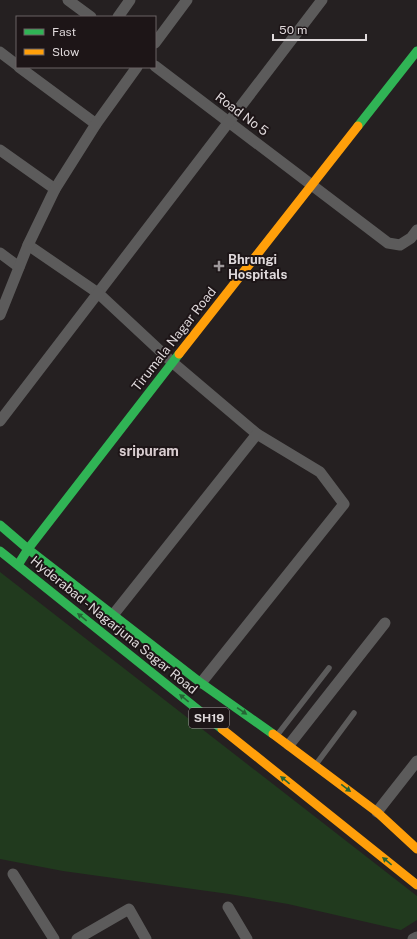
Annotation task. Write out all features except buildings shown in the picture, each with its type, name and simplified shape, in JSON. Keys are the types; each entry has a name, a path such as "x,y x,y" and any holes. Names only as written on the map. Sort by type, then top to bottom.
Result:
{"main road":[{"name":"Tirumala Nagar Road","path":"18,565 28,549 172,362 417,51"},
{"name":"Hyderabad - Nagarjuna Sagar Road","path":"0,525 28,549 201,683 277,736 377,812 417,850"},
{"name":"Hyderabad - Nagarjuna Sagar Road","path":"0,551 417,885"}],"street":[{"path":"68,0 90,16"},
{"path":"119,16 130,0"},
{"path":"156,42 187,0"},
{"path":"0,421 322,0"},
{"path":"0,52 16,64"},
{"name":"Road No 5","path":"156,67 388,243 400,245 411,238 417,230"},
{"path":"21,68 96,124"},
{"path":"0,315 28,246 55,189 96,124 136,68"},
{"path":"0,150 55,189"},
{"path":"28,246 98,293 172,362 257,434 320,472 344,504 201,683"},
{"path":"0,253 19,267"},
{"path":"113,615 257,434"},
{"path":"288,745 385,623"},
{"path":"377,812 417,762"},
{"path":"13,874 54,939"},
{"path":"228,907 247,939"},
{"path":"77,939 129,909 146,939"},
{"path":"413,939 417,937"}],"lane":[{"path":"277,736 329,668"},
{"path":"316,765 354,714"}],"green space":[{"path":"0,572 417,896 417,920 401,930 288,904 229,894 63,871 0,859"}],"traffic: fast":[{"path":"358,126 417,51"},
{"path":"18,565 28,549 179,354"},
{"path":"0,525 28,549 201,683 273,734"},
{"path":"0,551 222,729"}],"traffic: slow":[{"path":"179,354 358,126"},
{"path":"222,729 417,885"},
{"path":"273,734 377,812 417,849"}],"place":[{"name":"Bhrungi Hospitals","path":"219,266"}],"district":[{"name":"sripuram","path":"149,451"}]}
